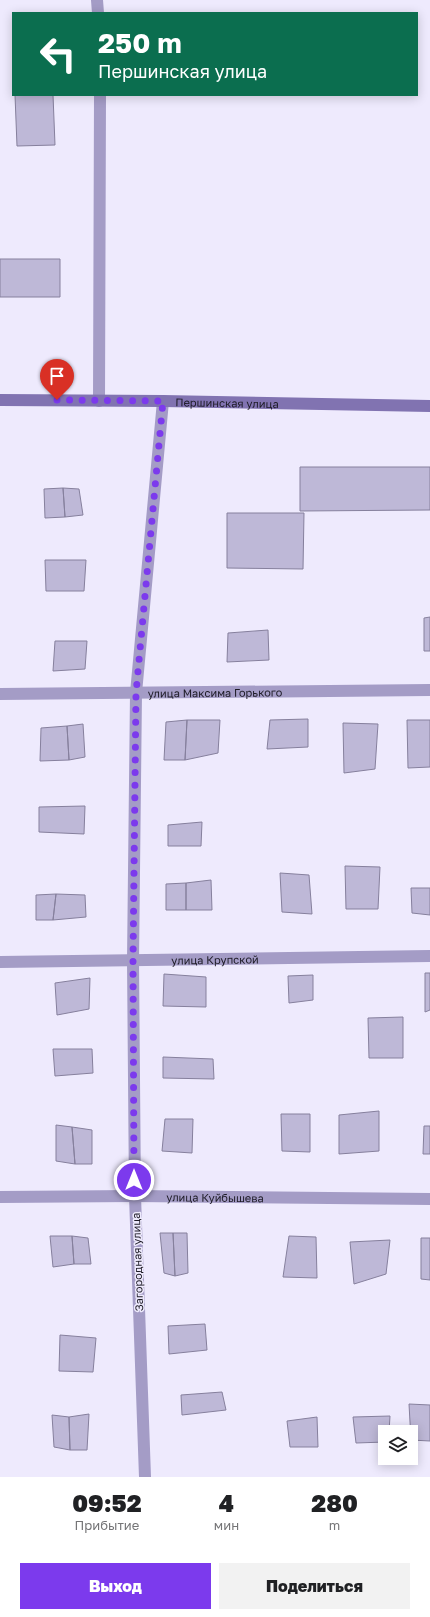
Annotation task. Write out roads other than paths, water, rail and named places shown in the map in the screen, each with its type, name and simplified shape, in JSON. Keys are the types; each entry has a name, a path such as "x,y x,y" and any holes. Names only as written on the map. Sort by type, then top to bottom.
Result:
{"street":[{"path":"97,0 98,12"},
{"path":"99,401 100,96"},
{"name":"Першинская улица","path":"0,400 163,401 430,406"},
{"name":"Загородная улица","path":"145,1477 135,1196 133,961 136,693 163,401"},
{"name":"улица Максима Горького","path":"0,694 430,690"},
{"name":"улица Крупской","path":"0,962 430,956"},
{"name":"улица Куйбышева","path":"0,1197 135,1196 430,1199"}]}
